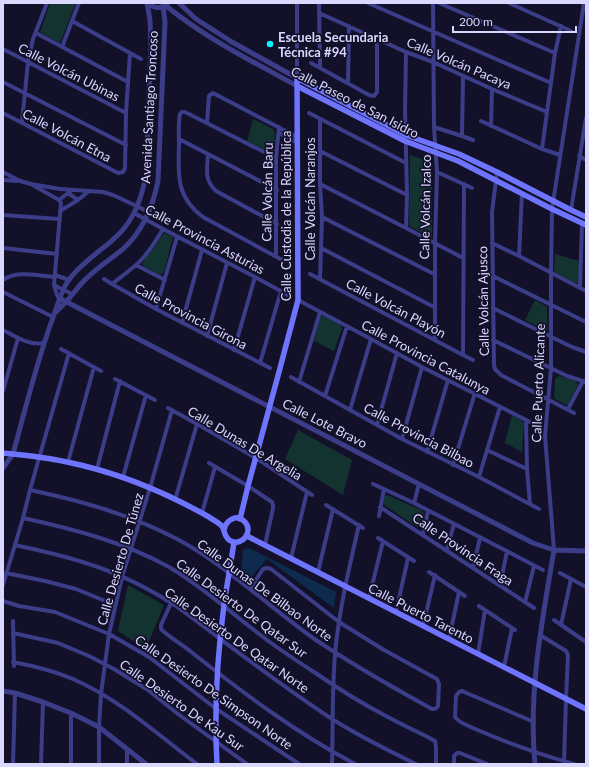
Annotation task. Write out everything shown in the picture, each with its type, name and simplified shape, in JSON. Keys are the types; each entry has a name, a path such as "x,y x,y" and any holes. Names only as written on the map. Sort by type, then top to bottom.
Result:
{"main road":[{"name":"Calle Custodia de la República","path":"240,519 299,293 297,78"},
{"name":"Calle Paseo de San Isidro","path":"297,78 406,135 460,154 586,217"},
{"name":"Calle Paseo de San Isidro","path":"297,86 405,141 458,160 584,224"},
{"path":"3,453 68,462 123,477 150,488 209,517 219,523 228,539 234,542 241,541 247,536 248,532 246,524 240,519 209,517"},
{"path":"224,530 226,523 232,518"},
{"name":"Calle Puerto Tarento","path":"247,536 586,709"},
{"path":"216,764 217,673 224,605 234,542"}],"street":[{"path":"22,122 28,62 47,3"},
{"path":"62,47 79,3"},
{"path":"148,3 154,7 165,5"},
{"name":"Avenida Santiago Troncoso","path":"3,468 13,454 44,343 60,298 69,280 85,263 120,233 126,225 134,213 144,182 146,173 151,43 148,3"},
{"name":"Calle Paseo de San Isidro","path":"180,3 196,19 232,42 297,78"},
{"name":"Calle Custodia de la República","path":"297,3 297,78"},
{"path":"319,3 320,68"},
{"path":"368,3 551,83"},
{"name":"Calle Volcán Izalco","path":"433,3 434,127 437,172 434,243 435,340"},
{"path":"439,3 555,54"},
{"path":"509,3 571,30"},
{"name":"Calle Puerto Alicante","path":"535,764 534,722 540,635 554,550 545,436 551,368 552,209 584,3"},
{"name":"Avenida Santiago Troncoso","path":"54,315 89,276 131,241 149,212 158,181 165,5"},
{"name":"Calle Paseo de San Isidro","path":"165,5 193,26 223,45 297,86"},
{"name":"Calle Volcán Pacaya","path":"319,13 546,112"},
{"path":"72,21 141,59"},
{"path":"348,83 349,26"},
{"path":"542,150 546,112 561,26"},
{"path":"36,34 128,82"},
{"path":"311,63 369,95 374,96 377,92 377,38"},
{"name":"Calle Volcán Ubinas","path":"3,49 126,113"},
{"path":"406,52 405,141 408,195 406,228"},
{"name":"Calle Volcán Etna","path":"3,113 118,173 123,172 125,168 126,113 130,53"},
{"path":"462,136 463,76"},
{"path":"3,82 126,145"},
{"path":"491,126 492,89"},
{"path":"207,122 210,96 213,93 279,127 298,140"},
{"path":"276,158 185,112 182,112 179,116 178,169 180,186 187,201 203,217 284,261"},
{"path":"309,113 406,163"},
{"name":"Calle Volcán Naranjos","path":"320,118 320,184 322,217 320,279"},
{"path":"571,210 586,118"},
{"path":"481,121 542,150 560,155"},
{"name":"Calle Volcán Baru","path":"276,256 276,158 279,127"},
{"path":"434,127 473,140"},
{"path":"278,133 298,140"},
{"path":"179,139 276,190"},
{"path":"320,151 408,195"},
{"path":"208,155 207,175 208,182 211,186 216,191 277,224"},
{"path":"579,156 586,160"},
{"path":"3,172 20,181"},
{"path":"437,172 472,188"},
{"name":"Calle Volcán Ajusco","path":"497,172 492,212 493,340 495,369 501,375 574,413"},
{"path":"3,180 20,181 60,189 109,193 149,212"},
{"path":"31,184 59,200"},
{"path":"320,184 463,258"},
{"path":"464,184 464,355"},
{"path":"59,200 72,190"},
{"path":"60,211 89,191"},
{"path":"68,193 78,200"},
{"path":"519,256 522,193"},
{"path":"59,200 60,211 54,285 57,295 60,298"},
{"name":"Calle Provincia Asturias","path":"134,213 288,295"},
{"path":"3,214 59,219"},
{"path":"322,217 434,274"},
{"path":"580,288 584,224"},
{"path":"112,284 143,258 155,243 163,229"},
{"path":"156,309 177,237"},
{"path":"492,243 586,291"},
{"path":"3,248 57,254"},
{"path":"321,248 434,307"},
{"path":"182,323 202,250"},
{"path":"207,336 227,263"},
{"path":"136,264 165,280"},
{"name":"Calle Volcán Playón","path":"310,274 473,360"},
{"path":"3,280 10,276 25,275 55,276 69,280"},
{"path":"493,276 586,322"},
{"path":"234,350 255,277"},
{"name":"Calle Provincia Girona","path":"104,279 182,323 270,368"},
{"path":"54,285 72,294"},
{"path":"260,363 281,291"},
{"path":"3,292 54,315"},
{"name":"Calle Lote Bravo","path":"60,298 533,543 554,550 586,551"},
{"name":"Calle Provincia Catalunya","path":"298,300 371,338 422,367 534,424"},
{"path":"493,308 551,338 586,352"},
{"path":"299,382 320,312"},
{"path":"325,396 347,326"},
{"path":"3,330 32,343 44,343"},
{"path":"3,391 18,338"},
{"path":"350,410 371,338"},
{"path":"493,340 567,376 584,381 568,409"},
{"path":"61,349 101,371"},
{"path":"3,585 69,353"},
{"path":"377,425 397,353"},
{"path":"68,462 94,367"},
{"path":"402,439 422,367"},
{"name":"Calle Provincia Bilbao","path":"290,377 402,439 539,509"},
{"path":"115,378 155,400"},
{"path":"427,452 448,380"},
{"path":"97,469 120,381"},
{"path":"453,465 475,394"},
{"path":"123,477 146,396"},
{"path":"479,477 500,407"},
{"name":"Calle Dunas De Argelia","path":"170,409 256,458 312,495"},
{"name":"Calle Desierto De Túnez","path":"99,764 99,728 109,634 122,576 150,488 170,409"},
{"path":"526,420 527,469 530,504"},
{"path":"175,500 197,424"},
{"path":"487,450 527,469"},
{"path":"209,464 248,486 269,500 273,505 265,545"},
{"path":"202,513 215,467"},
{"path":"373,484 428,510 542,570"},
{"path":"414,503 419,484"},
{"path":"379,516 384,489"},
{"name":"Calle Dunas De Bilbao Norte","path":"30,490 90,504 139,522 180,541 229,572 286,618 335,653 392,687 435,709 438,706 439,684 437,679 384,650 339,622"},
{"path":"291,558 307,492"},
{"path":"326,505 361,526 344,586 335,653 332,719 332,764"},
{"name":"Calle Provincia Fraga","path":"380,507 534,608"},
{"path":"318,572 333,509"},
{"path":"423,534 428,510"},
{"name":"Calle Desierto De Qatar Sur","path":"23,518 81,532 131,549 155,560 183,576 224,605 271,643 333,685 374,710 435,741 436,764"},
{"path":"447,550 454,524"},
{"path":"378,538 414,561"},
{"path":"473,568 480,538"},
{"path":"369,598 383,541"},
{"name":"Calle Desierto De Qatar Norte","path":"15,546 92,564 122,576 171,603 332,719 378,746 416,764"},
{"path":"500,586 507,551"},
{"path":"396,612 408,558"},
{"path":"525,602 534,566"},
{"path":"250,589 263,569 269,568 339,622"},
{"path":"429,572 465,596"},
{"path":"6,573 61,585 87,593 115,605"},
{"path":"560,573 586,587"},
{"path":"423,626 435,575"},
{"path":"561,625 571,579"},
{"path":"449,639 459,592"},
{"name":"Calle Desierto De Simpson Norte","path":"3,602 56,612 109,634 149,657 216,708 299,764"},
{"path":"171,603 161,625 161,629 165,633 266,708 332,752 355,764"},
{"path":"479,606 513,629 504,667"},
{"path":"478,654 485,610"},
{"path":"554,620 586,642"},
{"path":"13,621 14,664 44,669 60,674 102,694 131,713 197,764"},
{"name":"Calle Desierto De Kau Sur","path":"13,633 58,643 105,664 137,683 247,764"},
{"path":"540,635 566,651 568,655 564,761"},
{"path":"3,691 44,702 71,713 99,728 146,764"},
{"path":"534,722 462,691 456,696 456,720 534,752 574,764"},
{"path":"13,764 15,693"},
{"path":"41,764 44,702"},
{"path":"70,764 71,713"},
{"path":"127,749 127,764"},
{"path":"454,764 454,756 457,752 487,764"}],"green space":[{"path":"50,3 76,3 60,43 40,32"},
{"path":"253,119 273,129 275,133 273,152 269,152 247,141"},
{"path":"410,155 432,162 432,238 409,226"},
{"path":"164,233 173,237 164,272 160,275 145,267 142,263"},
{"path":"555,254 579,261 578,283 576,284 554,271"},
{"path":"535,300 547,307 548,330 546,331 525,320"},
{"path":"322,316 340,324 342,329 334,351 314,341 320,318"},
{"path":"559,376 575,381 578,385 568,404 566,405 554,397 555,379"},
{"path":"512,415 524,423 522,452 505,443"},
{"path":"298,430 352,460 343,495 285,459"},
{"path":"387,495 421,510 424,513 422,526 417,527 384,505 384,497"},
{"path":"128,585 164,605 146,649 118,631"}],"water":[{"path":"249,548 336,592 334,608 267,559 250,579 241,573 243,550"}],"place":[{"name":"Escuela Secundaria Técnica #94","path":"270,44"}]}
